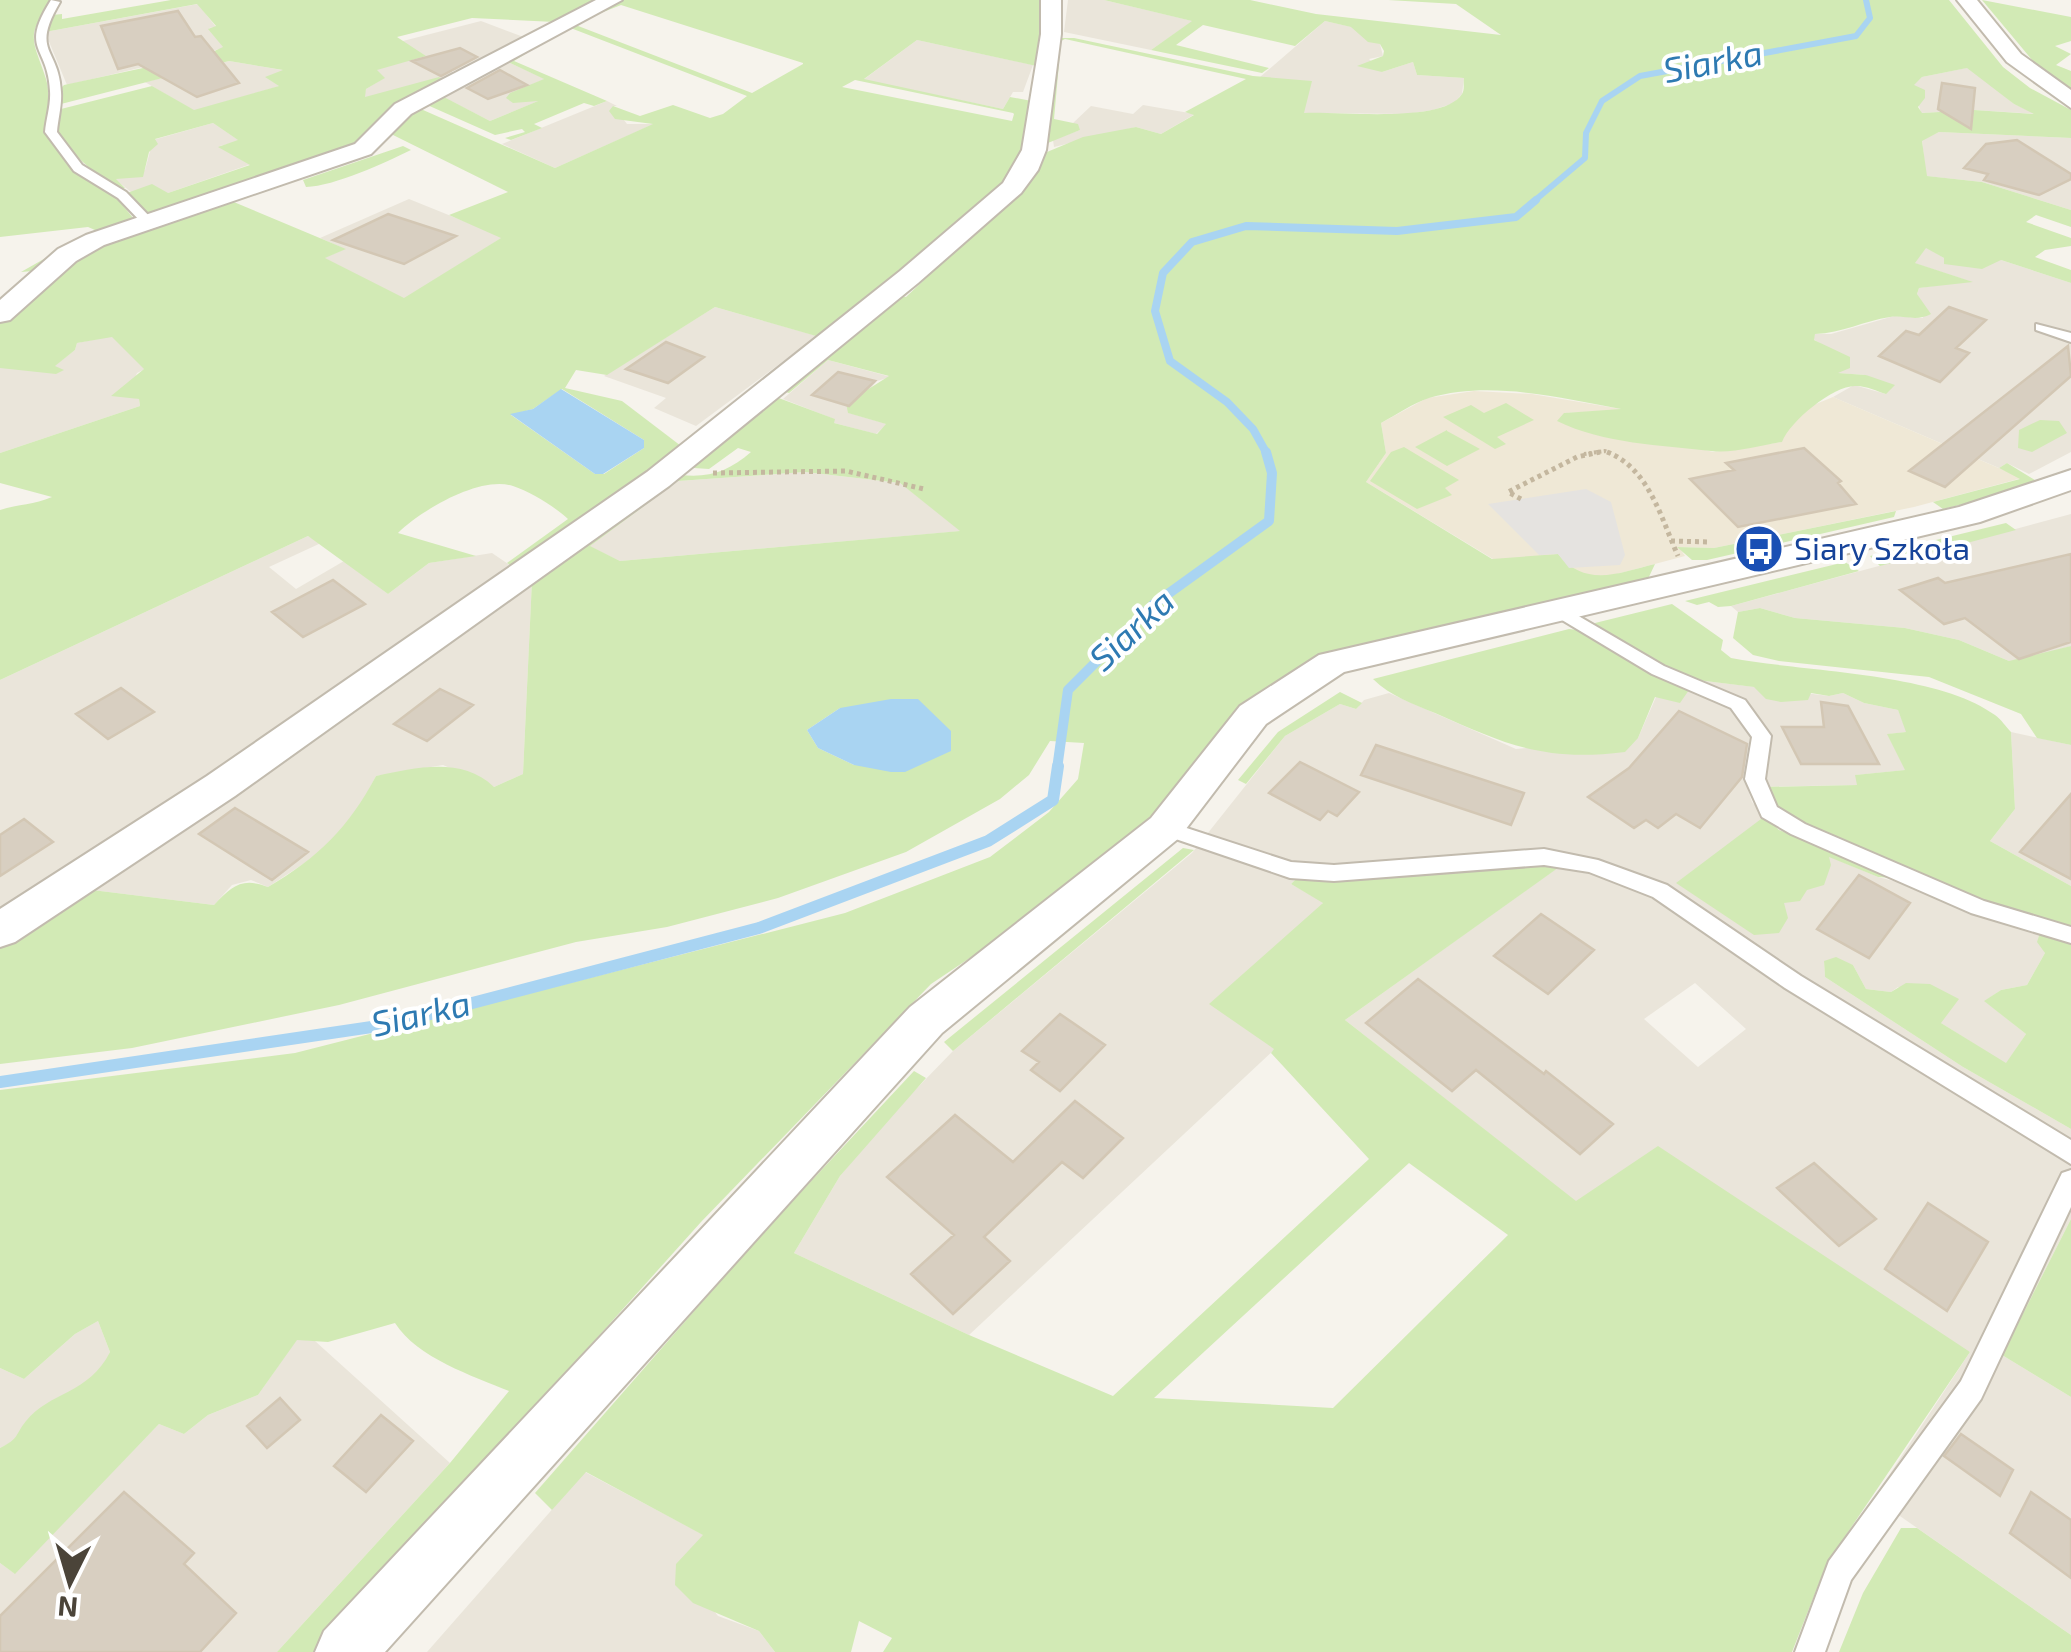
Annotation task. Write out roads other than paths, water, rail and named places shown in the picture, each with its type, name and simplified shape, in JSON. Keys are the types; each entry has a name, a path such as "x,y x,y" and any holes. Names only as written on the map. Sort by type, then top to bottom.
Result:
{"street":[{"path":"0,314 66,255 95,240 364,149 378,140 392,117 404,109 612,0"},
{"path":"0,930 221,786 658,480 909,277 1012,188 1026,170 1034,150 1049,50 1051,0"},
{"path":"1967,0 2014,58 2071,101"},
{"path":"345,1652 926,1020 1165,828 1253,715 1332,664 1969,515 2071,479"}],"lane":[{"path":"55,2 42,22 39,41 56,93 51,132 78,168 122,194 147,221"},
{"path":"2041,327 2071,338"},
{"path":"1558,610 1658,670 1738,704 1762,736 1755,779 1769,812 1798,829 1978,907 2071,935"},
{"path":"1165,828 1290,870 1334,874 1544,857 1591,865 1660,890 1793,982 2071,1152"},
{"path":"1810,1652 1839,1571 1971,1390 2071,1181"}],"water":[{"path":"561,389 644,440 644,448 603,474 595,474 510,414 533,409"},
{"path":"891,699 918,699 951,731 951,751 905,772 891,772 854,765 818,748 807,730 840,708"}],"waterway":[{"name":"Siarka","path":"1533,202 1585,158 1586,133 1602,101 1640,76 1856,36 1870,18 1866,0"},
{"name":"Siarka","path":"1266,452 1253,429 1227,402 1170,361 1155,311 1163,273 1192,242 1246,226 1397,231 1516,217 1536,200"},
{"name":"Siarka","path":"1057,769 1068,690 1154,604 1269,521 1272,473 1266,452"},
{"name":"Siarka","path":"0,1082 392,1024 759,928 988,841 1053,800 1058,766"}],"place":[{"name":"Siary Szkoła","path":"1759,549"}]}
